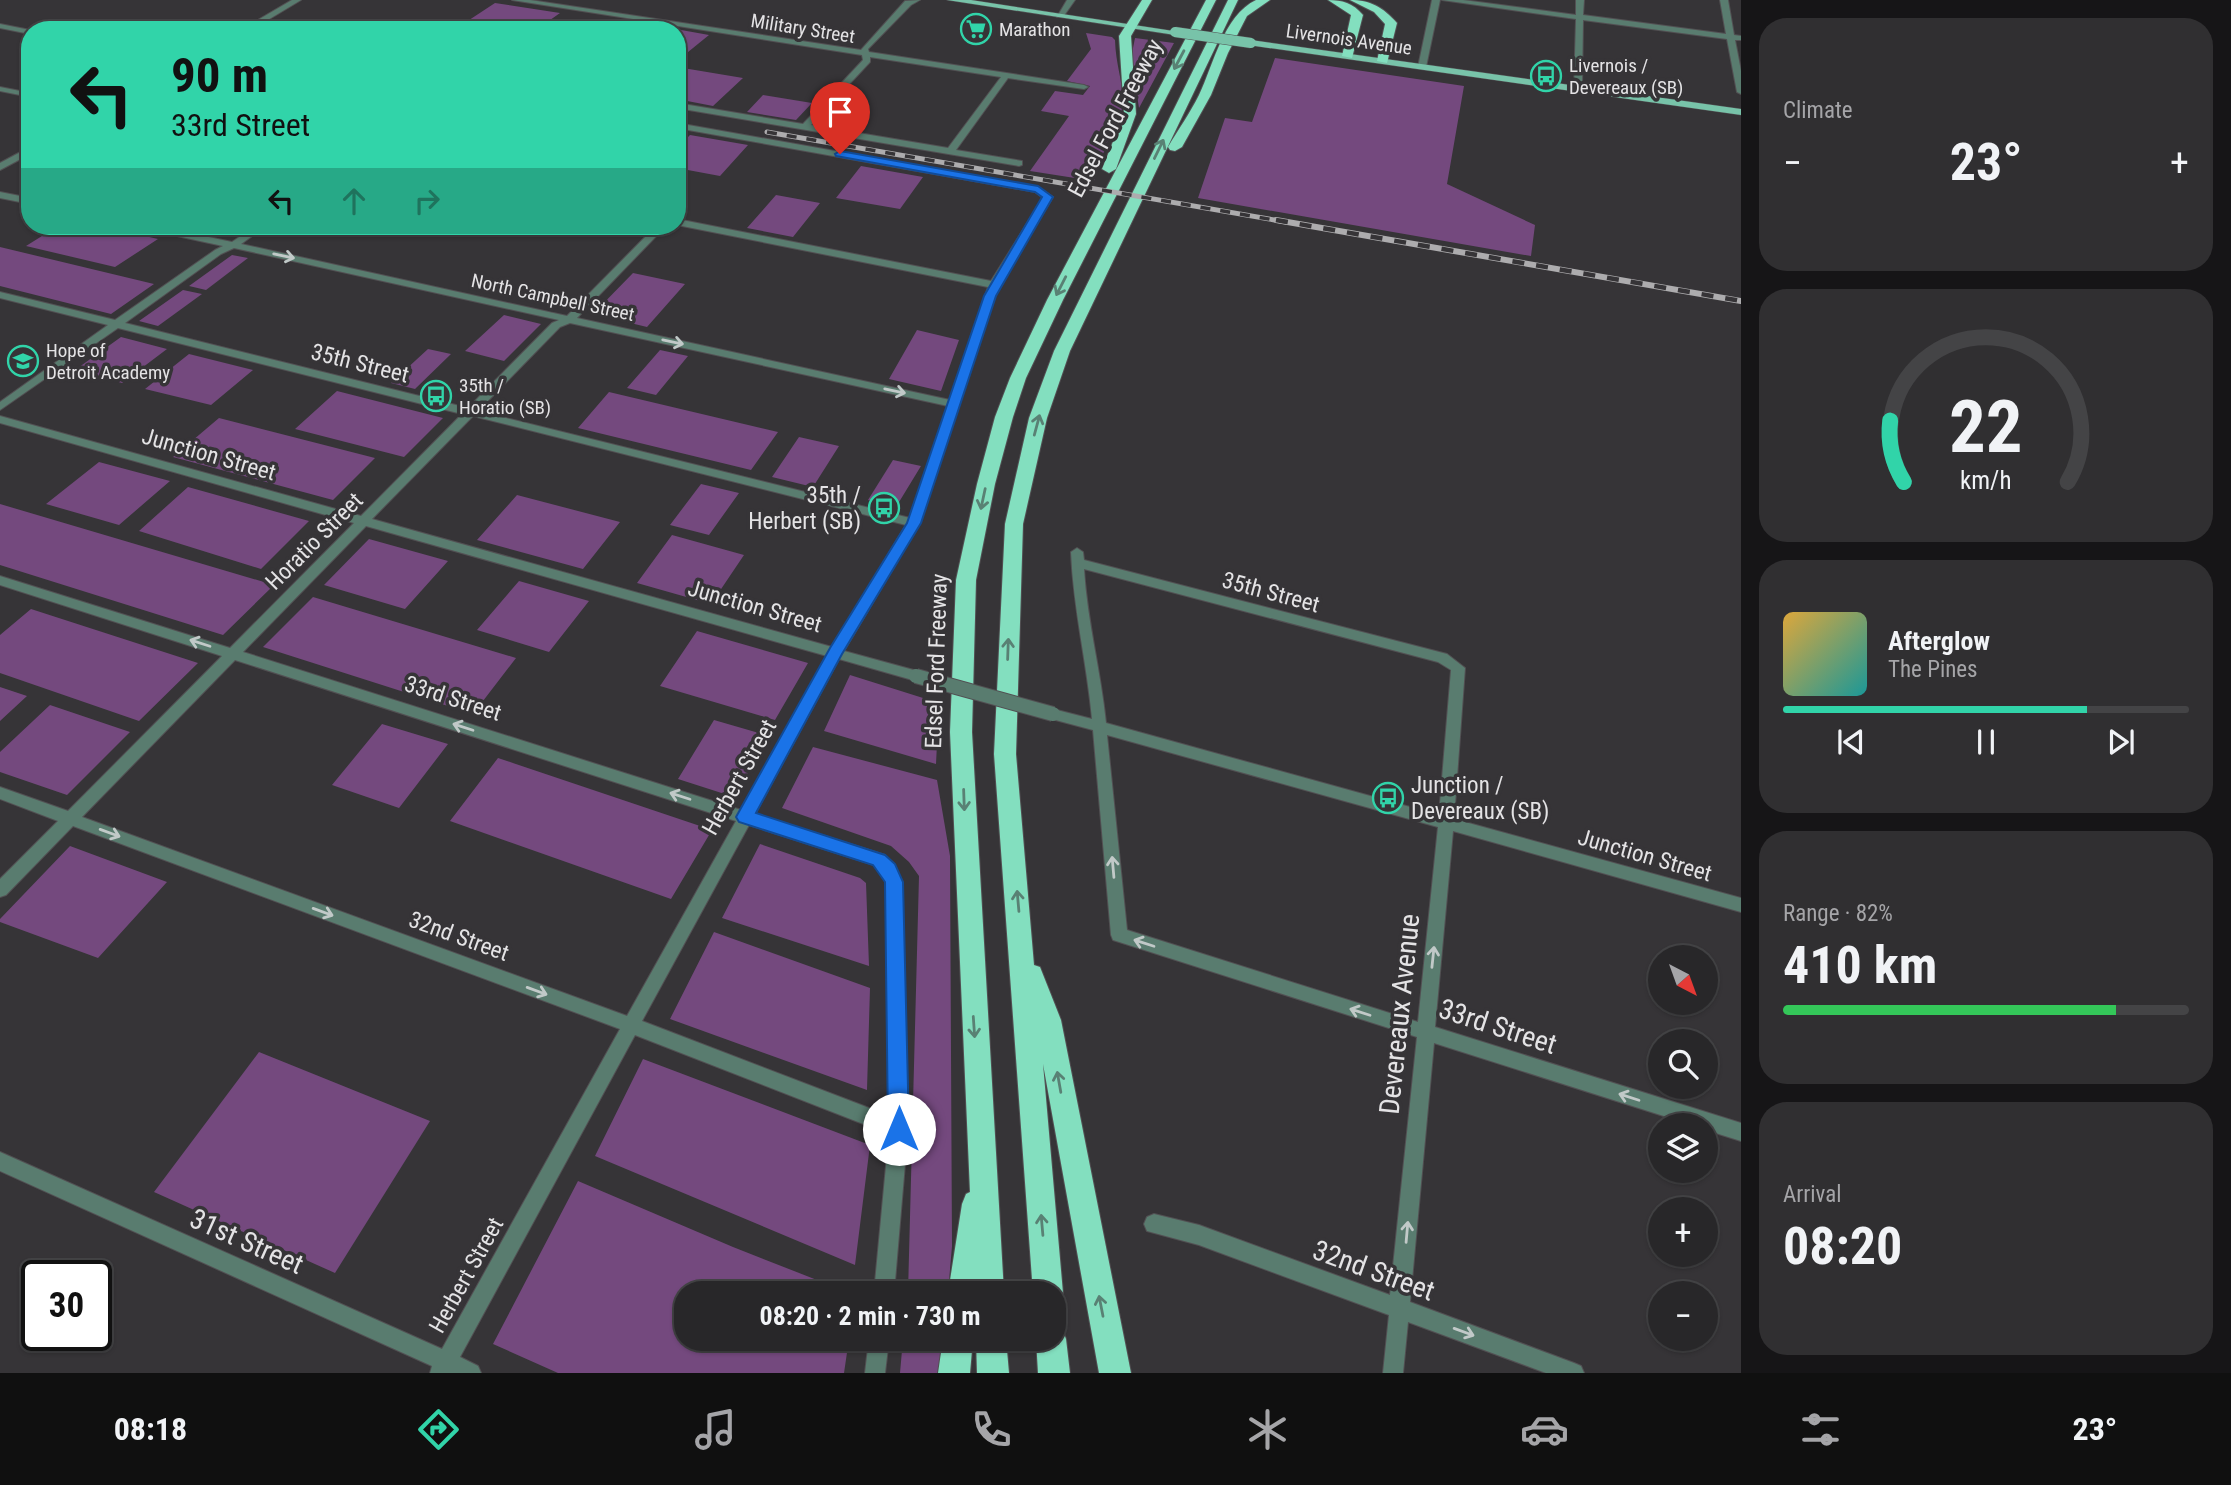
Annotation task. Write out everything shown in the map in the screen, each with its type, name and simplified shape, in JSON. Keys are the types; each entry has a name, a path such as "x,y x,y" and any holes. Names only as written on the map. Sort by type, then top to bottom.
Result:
{"highway":[{"path":"1092,225 1094,205 1130,114 1125,36 1136,26 1147,0"},
{"name":"Edsel Ford Freeway","path":"988,1281 961,732 966,580 986,484 1004,417 1039,333 1092,225 1211,0"},
{"path":"1047,1281 1004,725 1014,524 1033,439 1053,375 1076,318 1233,0"},
{"path":"1129,210 1156,181 1205,95 1222,52 1242,15 1248,8 1265,0"},
{"path":"1333,0 1353,10 1357,15 1348,56"},
{"path":"1355,0 1378,10 1391,23 1383,61"},
{"path":"1022,951 1048,1020 1115,1373"},
{"path":"965,1281 982,1168"},
{"path":"954,1373 957,1351"},
{"path":"992,1351 993,1373"},
{"path":"1052,1351 1054,1373"}],"main road":[{"name":"Livernois Avenue","path":"952,0 1741,112"}],"street":[{"path":"262,21 297,0"},
{"name":"Military Street","path":"516,0 652,21"},
{"path":"805,127 867,60 864,49 908,3 916,0"},
{"path":"1060,15 1071,0"},
{"path":"1422,67 1436,0"},
{"path":"1446,0 1741,38"},
{"path":"1578,89 1580,0"},
{"path":"1724,0 1741,92"},
{"path":"0,26 21,30"},
{"name":"Military Street","path":"686,26 1084,88"},
{"path":"950,152 1006,75"},
{"path":"0,89 21,93"},
{"path":"686,106 1019,163"},
{"name":"Herbert Street","path":"443,1367 836,652 914,523 995,285 1048,197 1046,193 686,127"},
{"path":"0,167 21,155"},
{"path":"0,195 21,199"},
{"path":"686,224 995,285"},
{"name":"North Campbell Street","path":"187,235 954,404"},
{"path":"0,407 218,252 248,235"},
{"name":"Horatio Street","path":"0,890 556,325 570,319 652,235"},
{"name":"35th Street","path":"0,295 914,523"},
{"name":"Junction Street","path":"0,419 1741,905"},
{"name":"35th Street","path":"1099,726 1077,557 1454,663"},
{"name":"33rd Street","path":"0,580 879,860 888,869 894,882 899,1129"},
{"name":"Devereaux Avenue","path":"1393,1373 1460,673 1454,663"},
{"name":"33rd Street","path":"1099,726 1119,935 1741,1132"},
{"name":"32nd Street","path":"0,793 631,1025 899,1129"},
{"path":"885,1281 899,1129"},
{"name":"31st Street","path":"0,1161 443,1367 471,1373"},
{"name":"32nd Street","path":"1154,1224 1199,1235 1574,1373"},
{"path":"875,1373 878,1351"}],"shaded area":[{"path":"495,3 560,13 549,21 468,21"},
{"path":"686,31 709,35 686,54"},
{"path":"1086,33 1112,37 1115,40 1122,94 1121,116 1117,128 1112,128 1094,181 1030,171 1069,116 1041,111 1055,91 1083,95 1090,86 1067,81 1091,49"},
{"path":"1135,38 1174,43 1139,108 1131,58"},
{"path":"1275,58 1464,86 1447,184 1535,225 1531,256 1198,198 1225,118 1252,122"},
{"path":"686,68 743,78 713,106 686,101"},
{"path":"763,95 812,103 796,120 747,112"},
{"path":"690,135 748,145 720,176 686,170 686,139"},
{"path":"861,166 923,177 900,209 836,198"},
{"path":"776,195 820,203 793,237 747,228"},
{"path":"44,235 141,235 158,239 115,267 26,246"},
{"path":"0,247 154,284 111,314 0,286"},
{"path":"232,255 248,258 206,290 189,286"},
{"path":"633,273 685,284 647,327 593,314"},
{"path":"183,290 202,294 158,326 139,321"},
{"path":"504,315 541,324 504,361 465,351"},
{"path":"917,330 959,340 941,391 889,379"},
{"path":"121,337 167,349 122,383 75,370"},
{"path":"428,349 451,354 415,389 391,383"},
{"path":"660,350 688,356 656,395 627,388"},
{"path":"189,354 253,370 211,405 145,389"},
{"path":"337,391 443,418 404,457 295,429"},
{"path":"609,392 778,432 751,470 578,428"},
{"path":"219,418 375,458 333,500 173,457"},
{"path":"799,437 839,446 813,487 772,477"},
{"path":"893,460 921,466 896,507 868,500"},
{"path":"99,462 170,481 119,525 46,504"},
{"path":"701,484 739,493 709,535 670,525"},
{"path":"188,487 309,521 261,569 139,531"},
{"path":"517,495 620,522 583,569 477,540"},
{"path":"0,504 274,585 223,635 0,565"},
{"path":"672,535 744,555 711,604 637,583"},
{"path":"369,539 448,561 405,609 324,585"},
{"path":"519,581 589,601 549,652 477,630"},
{"path":"313,597 516,658 473,714 263,647"},
{"path":"31,609 198,663 139,721 0,673 0,635"},
{"path":"697,631 808,663 775,720 660,686"},
{"path":"850,675 939,703 936,764 824,731"},
{"path":"0,687 27,696 0,721"},
{"path":"50,705 130,732 67,795 0,772 0,752"},
{"path":"714,720 769,736 734,797 678,779"},
{"path":"382,724 448,744 399,808 332,785"},
{"path":"813,747 937,780 950,856 952,1246 949,1281 908,1281 919,876 909,862 891,846 782,808"},
{"path":"498,758 712,830 671,899 450,821"},
{"path":"760,844 860,878 866,883 869,966 722,918"},
{"path":"70,846 167,882 98,958 0,922"},
{"path":"714,932 870,988 867,1090 670,1019"},
{"path":"259,1052 430,1121 335,1273 154,1192"},
{"path":"643,1059 870,1145 855,1265 595,1156"},
{"path":"578,1181 819,1281 674,1281 674,1351 847,1351 844,1373 558,1373 493,1344"},
{"path":"902,1351 942,1351 940,1373 900,1373"}],"railway":[{"path":"767,132 1286,222"},
{"path":"1276,220 1741,301"}],"place":[{"name":"Marathon","path":"976,29"},
{"name":"Livernois / Devereaux (SB)","path":"1546,76"},
{"name":"Hope of Detroit Academy","path":"23,361"},
{"name":"35th / Horatio (SB)","path":"436,396"},
{"name":"35th / Herbert (SB)","path":"884,508"},
{"name":"Junction / Devereaux (SB)","path":"1388,798"}],"route":[{"path":"840,154 1043,191 1048,197 990,296 914,523 836,652 745,817 866,855 879,860 888,869 894,882 899,1129"}]}
